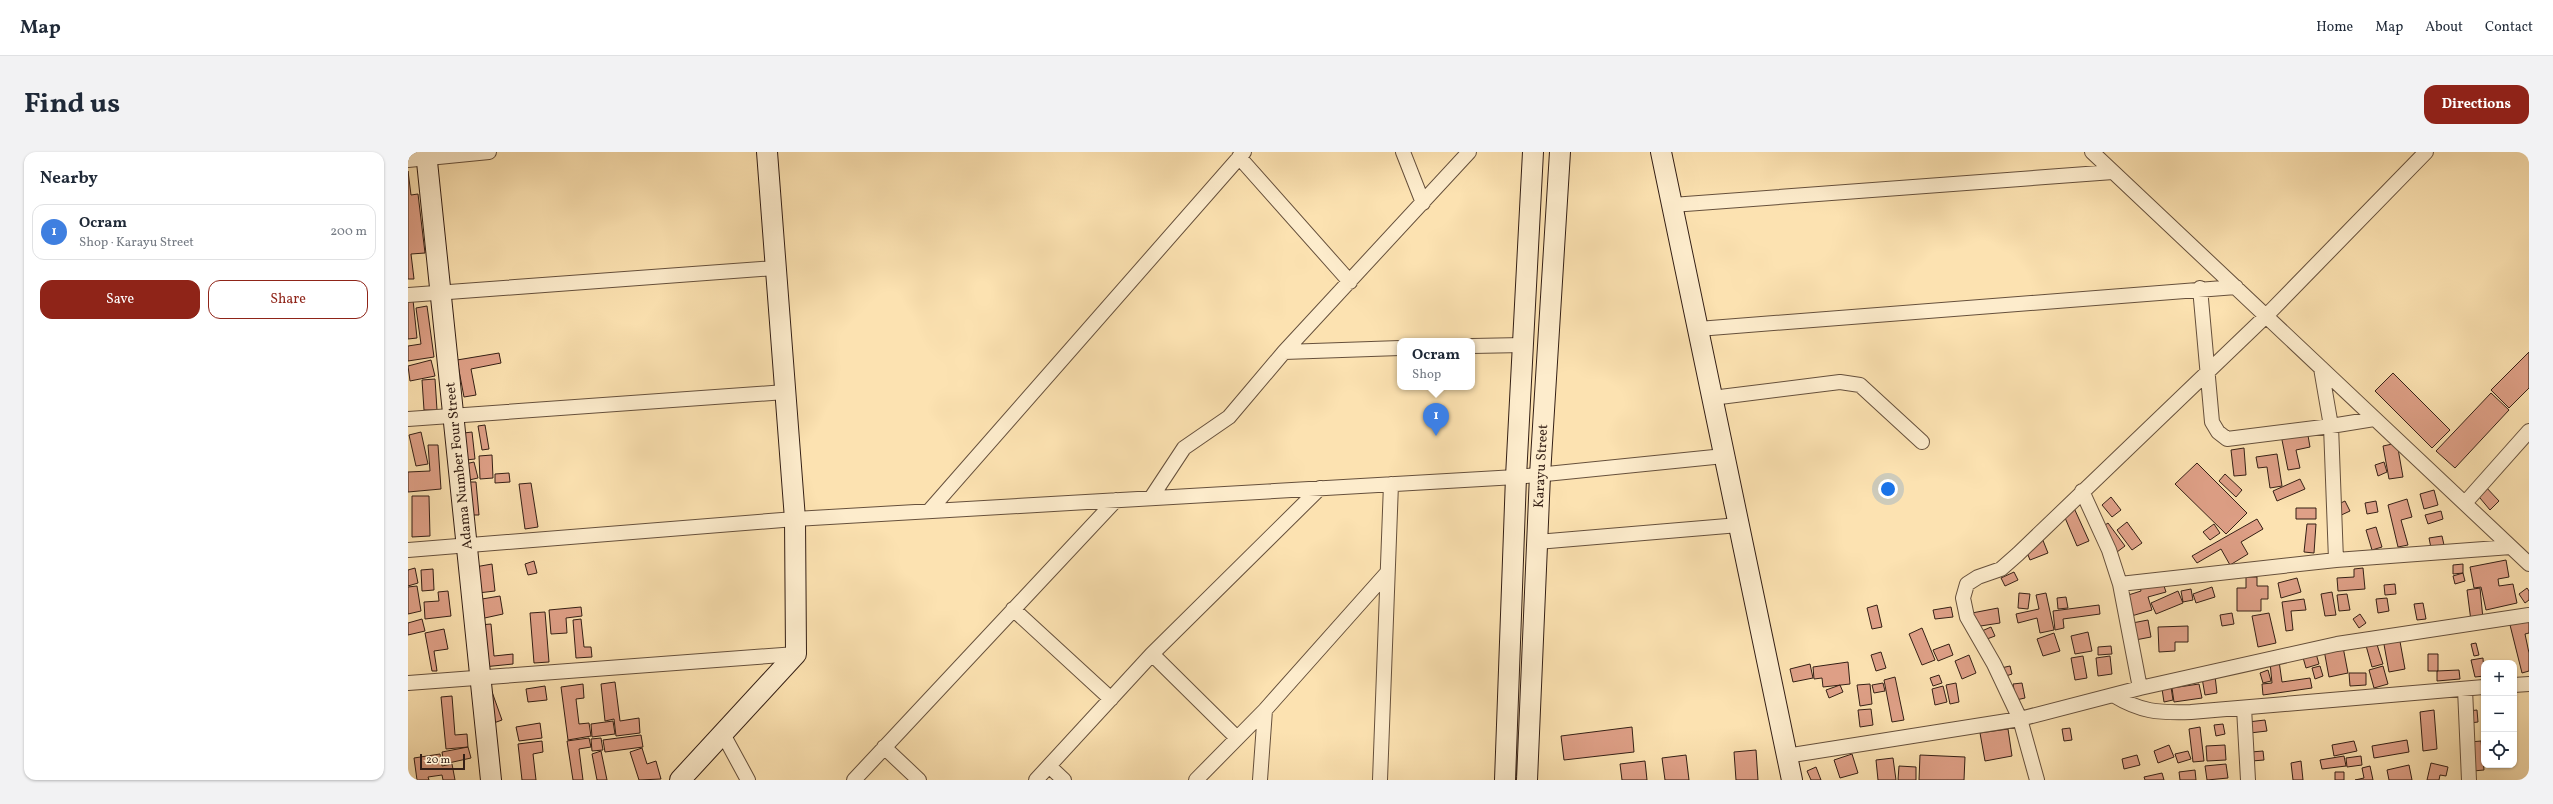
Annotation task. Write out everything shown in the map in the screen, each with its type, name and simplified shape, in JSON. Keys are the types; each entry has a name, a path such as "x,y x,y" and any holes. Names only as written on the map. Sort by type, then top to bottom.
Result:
{"street":[{"path":"421,157 489,152"},
{"path":"680,780 796,654 795,519 767,152"},
{"path":"1403,152 1423,203"},
{"path":"1151,498 1184,448 1229,417 1284,352 1469,152"},
{"name":"Karayu Street","path":"1505,780 1516,477 1533,152"},
{"name":"Karayu Street","path":"1527,780 1540,474 1560,152"},
{"path":"1661,152 1792,780"},
{"path":"2092,152 2529,564"},
{"path":"2037,780 2020,719 1994,664 1967,617 1963,598 1967,584 1978,577 2001,568 2266,316 2426,152"},
{"path":"929,511 1242,155 1350,282"},
{"name":"Adama Number Four Street","path":"421,157 439,292 453,415 491,780"},
{"path":"1672,205 2113,172"},
{"path":"408,294 775,268"},
{"path":"1698,329 2200,288 2236,287"},
{"path":"2200,288 2209,371 2212,422 2218,432 2227,439 2374,419"},
{"path":"1475,346 1523,345"},
{"path":"1284,352 1397,348"},
{"path":"2321,368 2331,426 2336,560"},
{"path":"1712,398 1840,382 1860,385 1922,442"},
{"path":"408,419 785,392"},
{"path":"2465,503 2529,432"},
{"path":"408,550 795,519 1516,477 1724,456"},
{"path":"1380,780 1386,574 1391,484"},
{"path":"1036,780 1152,654 1320,488"},
{"path":"2082,491 2109,550 2120,584 2140,688"},
{"path":"854,780 1116,500"},
{"path":"1537,542 1739,525"},
{"path":"2120,584 2336,560 2511,547"},
{"path":"1196,780 1265,710 1386,574"},
{"path":"1013,609 1111,699"},
{"path":"1786,756 2020,719 2140,688 2336,644 2529,615"},
{"path":"408,683 796,654"},
{"path":"1152,654 1237,738"},
{"path":"2517,685 2529,684"},
{"path":"2113,695 2132,706 2156,713 2244,708 2481,687"},
{"path":"2465,689 2469,780"},
{"path":"2244,708 2248,780"},
{"path":"1260,780 1265,710"},
{"path":"723,734 748,780"},
{"path":"884,747 919,780"},
{"path":"1049,766 1064,780"}],"building":[{"path":"408,171 411,195 418,194 425,253 411,254 414,279 408,279"},
{"path":"413,300 417,338 408,339 408,301"},
{"path":"427,306 434,357 408,361 408,346 421,344 416,308"},
{"path":"2529,352 2529,388 2509,408 2491,390"},
{"path":"499,353 501,363 471,369 476,395 464,397 457,360"},
{"path":"431,360 435,376 410,381 408,366"},
{"path":"2393,373 2450,430 2432,448 2375,391"},
{"path":"435,379 437,410 424,410 422,380"},
{"path":"2491,393 2509,410 2455,468 2436,451"},
{"path":"485,425 489,449 482,450 478,426"},
{"path":"2307,430 2310,447 2296,450 2300,468 2288,470 2281,435"},
{"path":"421,432 428,464 416,466 409,435"},
{"path":"472,432 475,459 466,460 464,433"},
{"path":"2397,443 2403,477 2389,479 2383,446"},
{"path":"428,445 438,445 441,489 408,492 408,472 430,471"},
{"path":"2244,448 2246,475 2234,476 2231,450"},
{"path":"2277,454 2282,486 2270,488 2267,467 2258,468 2256,457"},
{"path":"492,455 493,478 480,479 479,456"},
{"path":"474,462 478,478 469,480 465,464"},
{"path":"2384,462 2387,472 2378,476 2375,465"},
{"path":"2197,463 2247,513 2226,534 2175,484"},
{"path":"509,473 510,482 495,483 495,474"},
{"path":"2225,474 2242,490 2236,497 2219,481"},
{"path":"2300,479 2305,489 2277,501 2273,491"},
{"path":"469,482 476,482 479,515 471,515"},
{"path":"531,483 538,527 525,529 519,484"},
{"path":"2484,485 2499,501 2490,510 2475,492"},
{"path":"2434,490 2438,505 2424,509 2420,494"},
{"path":"412,496 429,496 430,536 412,537"},
{"path":"2111,497 2121,510 2112,517 2102,505"},
{"path":"2407,499 2412,517 2401,520 2408,545 2398,547 2388,505"},
{"path":"2345,501 2350,511 2337,517 2332,507"},
{"path":"2376,501 2378,512 2367,514 2365,503"},
{"path":"2074,508 2089,541 2077,546 2063,513"},
{"path":"2296,508 2316,508 2316,519 2296,519"},
{"path":"2441,511 2443,519 2428,524 2425,515"},
{"path":"2257,519 2263,529 2241,542 2248,554 2230,565 2221,549 2197,563 2192,556"},
{"path":"2127,522 2142,543 2132,550 2117,530"},
{"path":"2108,523 2125,546 2117,552 2099,529"},
{"path":"2214,524 2220,533 2210,540 2203,532"},
{"path":"2307,524 2316,524 2314,553 2304,552"},
{"path":"2376,527 2382,547 2372,550 2366,530"},
{"path":"2442,536 2444,545 2431,548 2429,538"},
{"path":"2042,538 2048,553 2030,560 2024,545"},
{"path":"2506,560 2509,577 2498,579 2499,586 2513,584 2517,603 2486,610 2481,587 2474,588 2470,567"},
{"path":"534,561 537,573 528,575 525,564"},
{"path":"492,564 495,591 478,593 475,567"},
{"path":"2463,564 2463,573 2453,574 2453,565"},
{"path":"415,568 418,583 408,586 408,570"},
{"path":"2363,568 2365,589 2338,591 2337,578 2354,577 2354,569"},
{"path":"433,569 434,590 422,591 421,570"},
{"path":"2014,572 2018,580 2005,586 2001,578"},
{"path":"2463,573 2465,581 2455,584 2453,576"},
{"path":"2246,577 2257,577 2257,586 2268,586 2268,599 2261,599 2261,611 2237,611 2237,588 2246,588"},
{"path":"2297,578 2301,592 2281,598 2278,583"},
{"path":"2162,580 2166,592 2148,597 2152,610 2128,617 2122,597 2141,591 2140,587"},
{"path":"2395,584 2396,594 2385,595 2384,585"},
{"path":"417,586 421,611 408,614 408,587"},
{"path":"2212,587 2215,597 2196,603 2193,594"},
{"path":"2480,588 2483,619 2471,621 2467,590"},
{"path":"2527,588 2529,591 2529,600 2525,603 2519,594"},
{"path":"2191,589 2193,600 2183,602 2181,591"},
{"path":"448,591 451,616 425,619 424,602 439,601 438,592"},
{"path":"2178,591 2183,603 2156,614 2151,603"},
{"path":"2332,592 2336,615 2325,616 2321,594"},
{"path":"2019,593 2030,594 2028,609 2018,608"},
{"path":"2046,593 2054,630 2040,633 2037,618 2018,623 2016,614 2039,609 2036,595"},
{"path":"2347,594 2350,610 2339,611 2337,595"},
{"path":"500,596 503,614 480,619 476,600"},
{"path":"2066,597 2068,608 2058,609 2057,598"},
{"path":"2387,598 2389,611 2378,613 2376,599"},
{"path":"2304,599 2306,610 2291,611 2293,630 2286,631 2282,602"},
{"path":"2423,603 2426,619 2417,620 2414,604"},
{"path":"1877,605 1882,627 1872,629 1867,608"},
{"path":"2099,605 2100,614 2063,619 2064,628 2055,630 2053,611"},
{"path":"581,607 582,616 566,618 567,633 551,634 549,610"},
{"path":"1951,607 1953,617 1935,619 1933,610"},
{"path":"1998,608 2000,623 1974,627 1972,613"},
{"path":"545,612 549,662 534,663 530,613"},
{"path":"2232,613 2234,624 2222,626 2220,615"},
{"path":"2269,613 2276,643 2258,647 2252,616"},
{"path":"2360,614 2366,623 2359,628 2353,619"},
{"path":"422,619 425,631 408,635 408,623"},
{"path":"581,619 584,647 591,647 592,657 576,658 573,620"},
{"path":"2148,620 2151,637 2130,641 2127,624"},
{"path":"2529,621 2529,633 2525,634 2529,653 2529,671 2522,673 2510,625"},
{"path":"491,624 494,656 513,654 513,664 483,667 479,625"},
{"path":"2188,626 2188,642 2175,642 2175,651 2159,652 2158,627"},
{"path":"1991,627 1995,636 1979,642 1975,634"},
{"path":"1922,628 1935,660 1922,665 1909,634"},
{"path":"444,629 448,649 434,651 437,671 432,671 425,633"},
{"path":"2088,632 2092,651 2075,654 2071,636"},
{"path":"2054,633 2060,651 2043,656 2037,639"},
{"path":"2399,636 2405,669 2389,672 2383,639"},
{"path":"2375,638 2383,664 2372,667 2365,642"},
{"path":"2476,643 2479,655 2474,656 2471,644"},
{"path":"1949,644 1953,655 1938,661 1933,650"},
{"path":"2111,646 2112,654 2098,655 2098,647"},
{"path":"2343,647 2348,673 2329,677 2324,650"},
{"path":"2315,650 2319,664 2306,668 2302,654"},
{"path":"1881,652 1886,668 1876,671 1871,655"},
{"path":"2428,654 2438,654 2438,671 2428,671"},
{"path":"1969,655 1976,673 1962,679 1955,661"},
{"path":"2083,656 2087,678 2075,680 2071,658"},
{"path":"2110,656 2112,674 2098,676 2096,658"},
{"path":"2483,658 2483,660 2481,660 2481,676 2475,677 2471,660"},
{"path":"2279,661 2282,682 2310,678 2312,688 2263,695 2262,684 2272,683 2270,662"},
{"path":"1848,662 1850,684 1823,687 1822,678 1814,679 1813,667"},
{"path":"1810,664 1813,678 1793,682 1790,669"},
{"path":"2010,666 2012,674 2003,677 2001,668"},
{"path":"2320,666 2323,676 2315,679 2312,668"},
{"path":"2383,666 2388,684 2374,688 2369,670"},
{"path":"2268,670 2271,681 2263,683 2260,673"},
{"path":"2459,670 2460,679 2437,681 2437,671"},
{"path":"2349,673 2366,673 2366,685 2350,686"},
{"path":"1939,675 1942,683 1933,686 1930,678"},
{"path":"2215,676 2217,693 2205,695 2202,678"},
{"path":"1895,677 1904,720 1892,722 1884,680"},
{"path":"615,682 620,721 639,718 640,733 616,736 614,719 605,721 601,684"},
{"path":"1883,683 1885,691 1874,693 1872,685"},
{"path":"1956,683 1959,702 1950,704 1946,685"},
{"path":"2022,683 2025,698 2016,700 2013,684"},
{"path":"583,684 584,698 576,699 579,724 589,723 591,736 568,740 561,687"},
{"path":"1870,684 1872,704 1860,706 1857,685"},
{"path":"2199,684 2202,698 2174,702 2172,688"},
{"path":"1840,685 1843,692 1829,698 1826,690"},
{"path":"545,686 547,700 528,702 526,689"},
{"path":"1943,686 1947,702 1935,705 1932,689"},
{"path":"2171,687 2173,700 2164,702 2162,689"},
{"path":"491,689 502,720 491,724"},
{"path":"452,696 455,735 467,734 468,747 446,749 441,697"},
{"path":"1871,709 1873,725 1860,727 1858,710"},
{"path":"2434,710 2437,749 2423,751 2420,712"},
{"path":"2477,710 2478,722 2470,723 2468,711"},
{"path":"2265,720 2267,731 2250,733 2248,722"},
{"path":"613,721 615,734 592,737 591,724"},
{"path":"540,723 542,738 519,741 516,727"},
{"path":"2223,724 2225,734 2216,736 2214,725"},
{"path":"1632,727 1634,752 1564,760 1561,736"},
{"path":"2200,727 2204,761 2193,762 2189,729"},
{"path":"2070,728 2072,740 2064,741 2062,729"},
{"path":"2008,729 2012,756 1985,761 1980,733"},
{"path":"641,735 643,747 605,752 603,740"},
{"path":"589,738 591,747 579,749 583,780 573,780 567,741"},
{"path":"601,738 603,750 592,751 591,739"},
{"path":"2407,740 2409,752 2374,758 2372,746"},
{"path":"542,741 543,752 533,754 536,780 522,780 518,744"},
{"path":"2354,741 2357,751 2334,756 2332,745"},
{"path":"2481,741 2481,768 2484,768 2484,770 2473,771 2470,742"},
{"path":"2169,745 2174,757 2158,763 2154,751"},
{"path":"2225,745 2226,760 2207,761 2206,746"},
{"path":"468,747 471,758 444,764 442,752"},
{"path":"642,748 647,764 656,761 661,779 639,780 630,752"},
{"path":"1756,750 1758,780 1736,780 1734,752"},
{"path":"601,751 607,780 597,780 592,754"},
{"path":"2188,751 2191,759 2178,763 2175,754"},
{"path":"2263,751 2264,760 2252,761 2251,752"},
{"path":"440,754 442,766 452,764 455,780 443,780 442,775 428,777 429,780 417,780 414,758"},
{"path":"1852,754 1858,773 1840,778 1834,760"},
{"path":"1686,755 1689,780 1665,780 1662,758"},
{"path":"1920,755 1965,757 1964,780 1919,780"},
{"path":"2137,755 2140,765 2124,769 2122,759"},
{"path":"2344,756 2346,766 2322,769 2320,760"},
{"path":"2361,756 2362,765 2347,767 2346,758"},
{"path":"1893,758 1896,780 1878,780 1876,760"},
{"path":"1645,761 1647,780 1622,780 1620,764"},
{"path":"2301,761 2303,780 2293,780 2291,763"},
{"path":"2431,763 2448,767 2446,776 2440,775 2439,780 2427,780"},
{"path":"2226,764 2228,778 2207,780 2205,766"},
{"path":"2409,765 2412,780 2389,780 2387,770"},
{"path":"1899,766 1916,767 1916,780 1898,780"},
{"path":"2370,766 2373,780 2355,780 2364,778 2362,768"},
{"path":"1816,767 1821,780 1811,780 1807,771"},
{"path":"2195,770 2196,780 2180,780 2179,772"},
{"path":"2335,772 2344,772 2344,780 2335,780"},
{"path":"2162,773 2164,780 2145,780 2144,777"}],"place":[{"name":"Ocram","path":"1436,436"}]}
